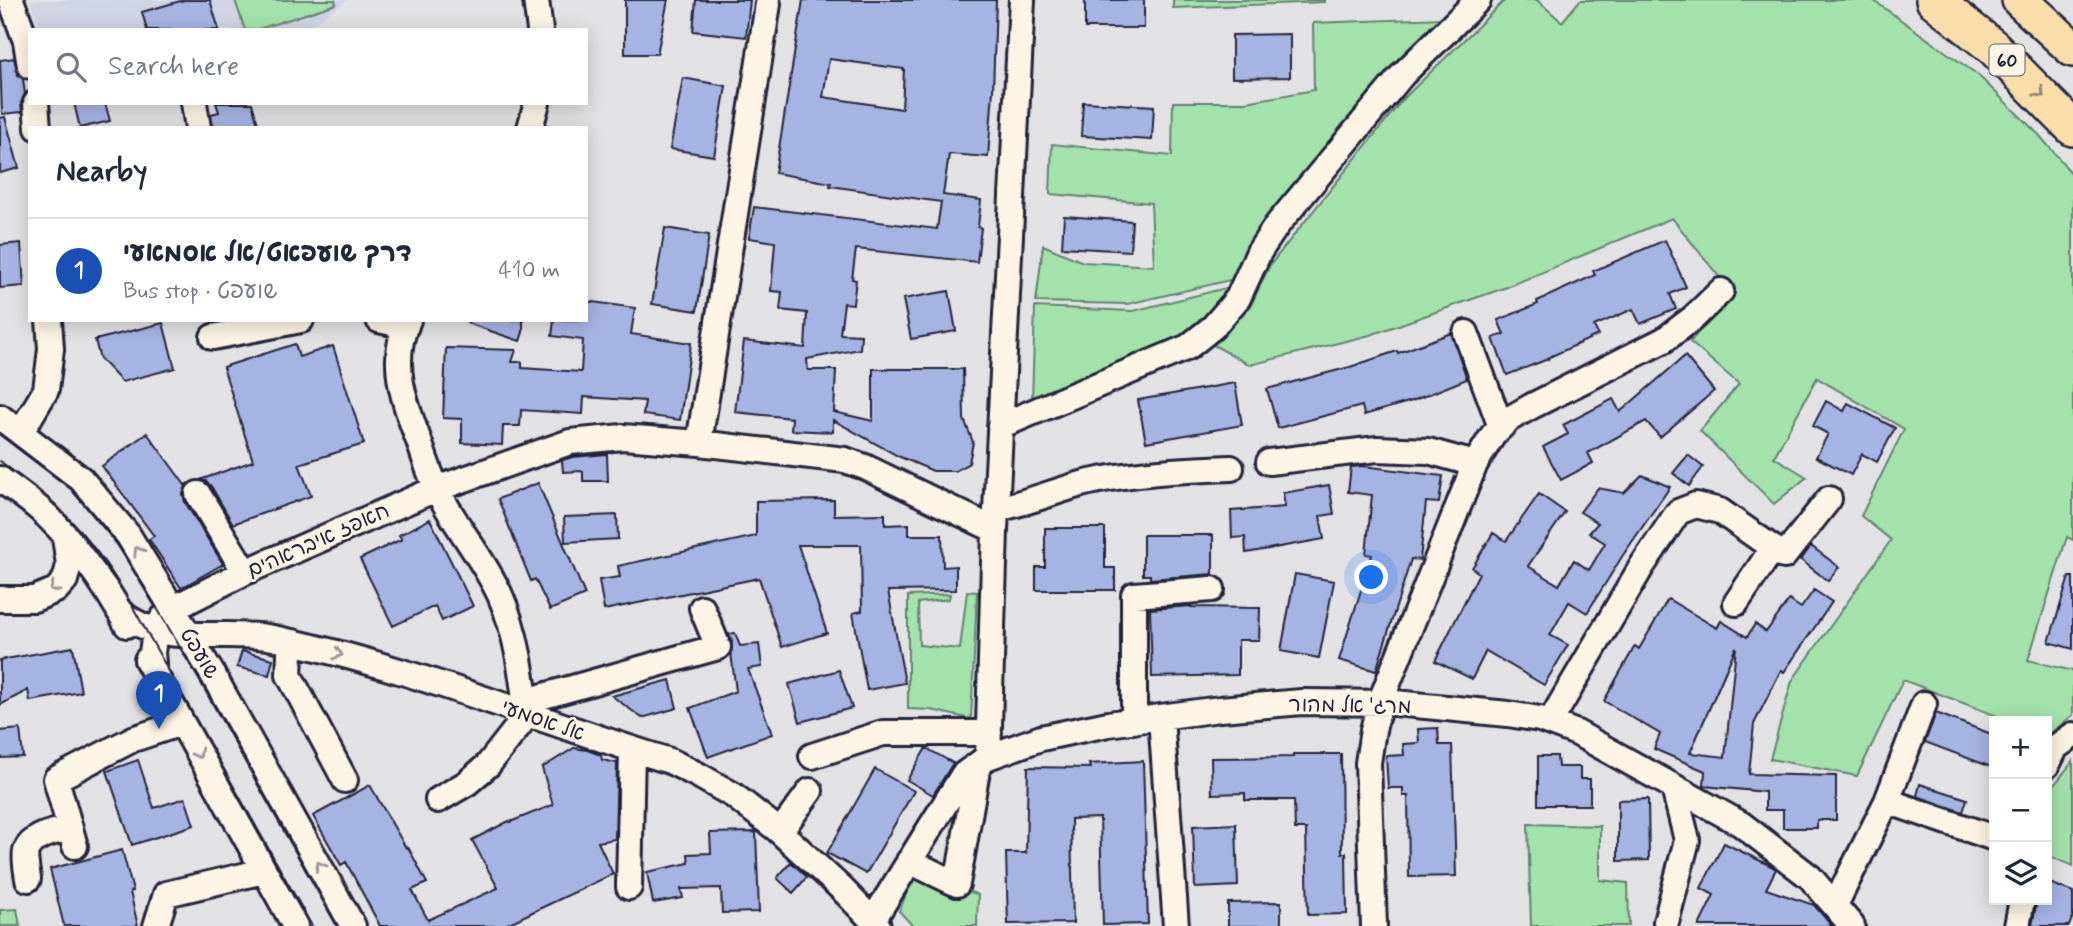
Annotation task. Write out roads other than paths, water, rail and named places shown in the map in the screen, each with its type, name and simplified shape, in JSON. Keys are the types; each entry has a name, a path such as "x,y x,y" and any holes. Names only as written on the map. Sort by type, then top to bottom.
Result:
{"highway":[{"name":"60","path":"1934,0 1994,48 2073,128"},
{"name":"60","path":"2020,0 2073,49"}],"street":[{"path":"11,0 28,54"},
{"path":"536,0 540,28"},
{"path":"909,861 957,884 985,752 1022,0"},
{"path":"1000,426 1188,347 1213,327 1238,298 1259,252 1277,225 1403,74 1478,0"},
{"path":"699,443 768,4"},
{"path":"36,105 38,126"},
{"path":"194,105 198,126"},
{"path":"531,126 536,105"},
{"path":"1374,926 1368,763 1373,730 1380,703 1475,464 1493,435 1509,419 1664,340 1693,318 1721,291"},
{"path":"21,432 46,390 51,349 49,322"},
{"path":"213,337 291,322"},
{"path":"407,323 400,352 399,376 403,399 436,489 491,577 501,598 520,660 527,708"},
{"path":"1466,333 1501,427"},
{"name":"שועפט","path":"0,417 81,479 128,535 189,635 354,926"},
{"name":"חאפז איבראהים","path":"201,595 245,572 436,489 570,442 623,437 845,460 996,519"},
{"path":"1269,462 1377,449 1429,451 1475,464"},
{"path":"996,519 1018,504 1053,492 1124,475 1231,468"},
{"path":"0,479 46,515 96,576 119,611 295,926"},
{"path":"198,494 245,572"},
{"path":"1550,722 1642,566 1678,512 1696,505 1720,511 1784,555 1829,499"},
{"path":"0,599 34,600 55,590 65,580 69,565 65,537"},
{"path":"1736,603 1773,548"},
{"path":"1134,721 1134,595 1212,589"},
{"path":"154,673 152,653 155,631 173,609 201,595"},
{"path":"201,595 199,613 202,620 208,627 222,634"},
{"path":"438,800 467,783 488,765 527,708 718,647 702,608"},
{"name":"אל אסמעי","path":"119,611 135,623 155,631 189,635 268,637 380,665 527,708 632,750 670,761 733,795 780,832 875,923"},
{"path":"293,642 289,675 345,780"},
{"name":"מרג' אל מהור","path":"875,923 909,861 963,775 985,752 1041,738 1134,721 1220,709 1302,702 1380,703 1508,714 1550,722 1577,733 1741,824 1810,877 1852,926"},
{"path":"1835,905 1887,801 1924,704"},
{"path":"1161,717 1176,926"},
{"path":"28,879 26,851 31,843 38,838 73,837 55,779 133,739 181,723"},
{"path":"813,756 883,733 985,752"},
{"path":"2052,755 2056,747 2073,735"},
{"path":"629,887 632,750"},
{"path":"1666,922 1687,839 1674,788"},
{"path":"780,832 810,791"},
{"path":"1887,801 1989,836"},
{"path":"156,926 166,894 264,871"},
{"path":"2017,926 2021,905"}],"tram line":[{"path":"0,435 71,489 116,543 201,683 337,926"},
{"path":"0,461 56,505 126,595 312,926"}],"place":[{"name":"דרך שועפאט/אל אסמאעי","path":"159,729"}]}
